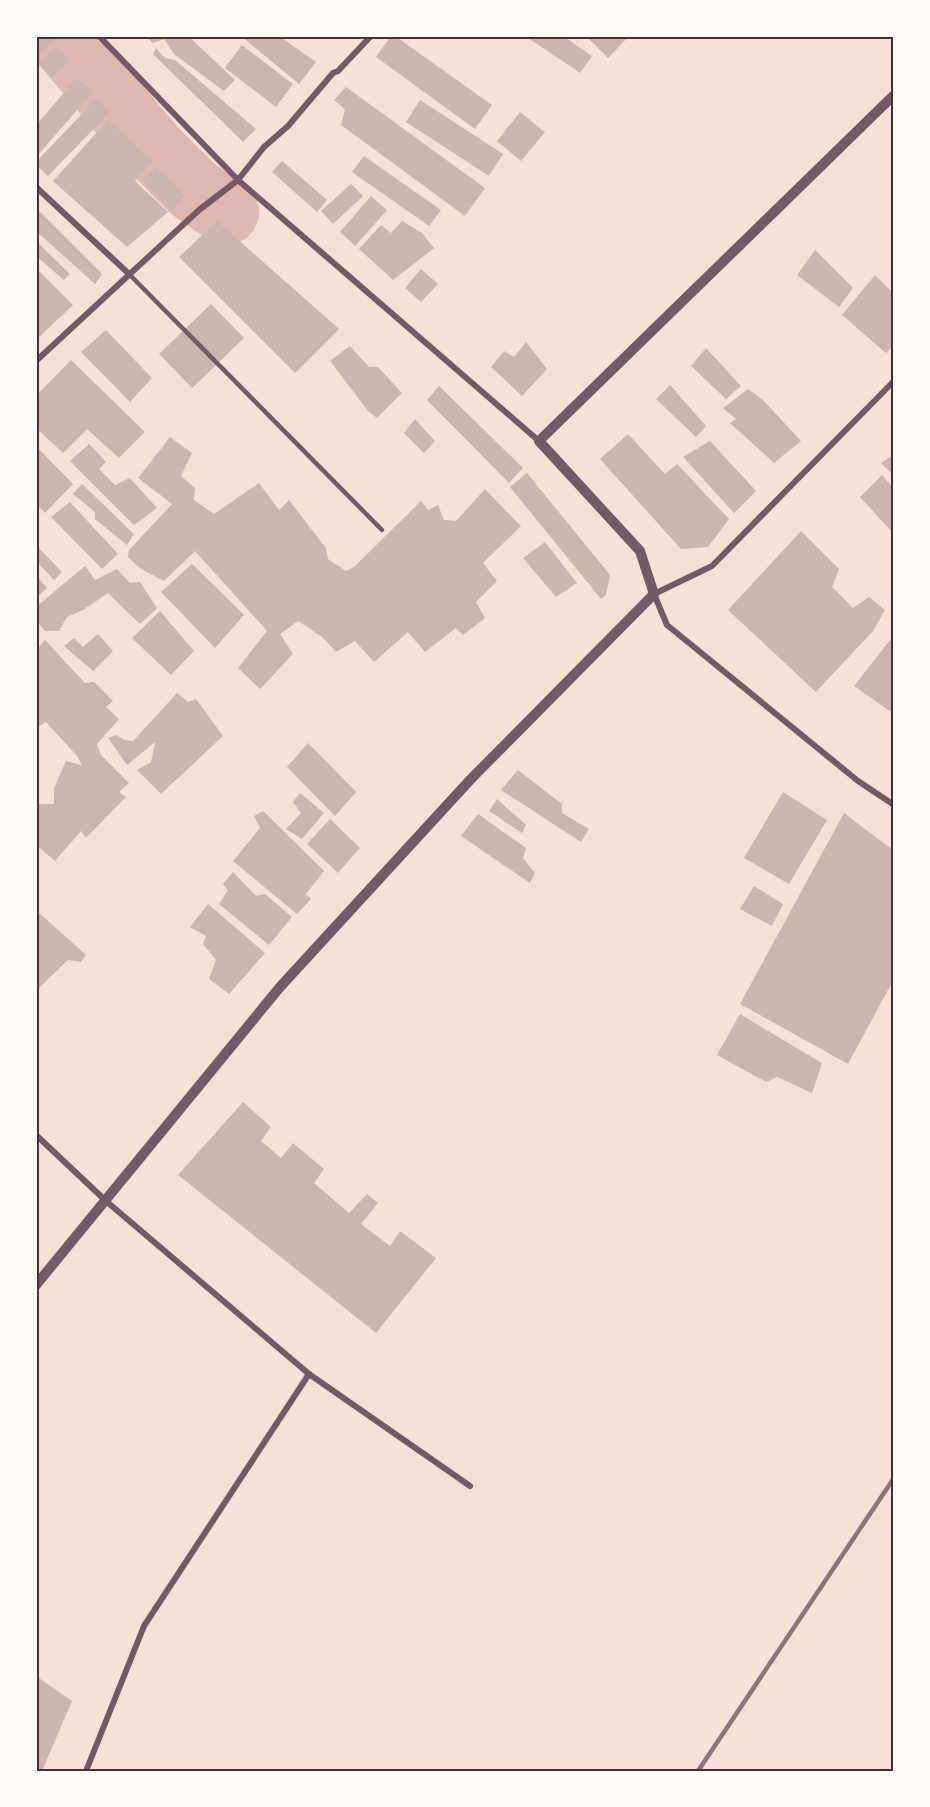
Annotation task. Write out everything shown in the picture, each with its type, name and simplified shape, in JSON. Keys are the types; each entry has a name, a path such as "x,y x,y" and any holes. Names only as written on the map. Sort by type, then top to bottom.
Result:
{"street":[{"path":"99,36 238,180 539,441 640,551 667,625 858,781 894,805"},
{"path":"36,361 128,273 221,191 238,180 264,147 288,126 333,73 338,71 370,36"},
{"path":"539,441 894,95"},
{"path":"36,188 128,273"},
{"path":"36,1285 280,987 470,780 654,594 712,566 894,381"},
{"path":"36,1135 106,1201 309,1374 470,1486"},
{"path":"86,1771 144,1626 309,1374"}],"lane":[{"path":"128,273 381,530"}],"building":[{"path":"36,36 48,36 53,40 36,58"},
{"path":"145,36 188,36 235,80 224,91 174,54 164,39 153,43"},
{"path":"244,36 279,36 316,62 299,84"},
{"path":"391,36 395,36 492,105 475,129 376,57"},
{"path":"525,36 563,36 592,56 580,73"},
{"path":"586,36 629,36 608,58"},
{"path":"242,45 293,84 276,107 225,68"},
{"path":"57,46 70,60 52,78 39,63"},
{"path":"156,48 165,58 175,60 256,129 243,142 153,54"},
{"path":"77,78 93,92 36,157 36,125"},
{"path":"346,87 485,188 465,216 341,125 345,109 334,100"},
{"path":"96,99 110,112 48,176 36,165 36,162"},
{"path":"420,100 503,154 489,176 406,122"},
{"path":"520,112 545,132 521,161 497,141"},
{"path":"108,120 152,161 135,181 168,212 127,247 53,181"},
{"path":"364,156 441,210 429,226 352,172"},
{"path":"282,161 327,200 317,212 272,172"},
{"path":"156,167 185,196 172,210 142,181"},
{"path":"351,184 363,196 333,224 321,211"},
{"path":"371,196 387,210 355,246 340,232"},
{"path":"36,208 102,274 95,284 36,231"},
{"path":"217,221 339,329 295,373 179,257"},
{"path":"402,221 422,233 434,248 393,280 359,249 381,225 391,233"},
{"path":"36,241 70,274 64,280 36,256"},
{"path":"815,250 853,288 839,307 797,275"},
{"path":"36,268 73,305 36,340"},
{"path":"421,269 438,284 421,302 405,288"},
{"path":"875,275 894,294 894,345 886,353 842,315"},
{"path":"211,304 244,338 192,388 159,354"},
{"path":"106,330 152,378 130,402 81,352"},
{"path":"526,342 547,369 522,396 491,367 504,351 514,357"},
{"path":"350,346 369,367 378,367 402,393 377,418 368,411 330,361"},
{"path":"706,348 741,386 726,399 691,366"},
{"path":"71,360 145,432 119,458 87,429 63,453 36,428 36,396"},
{"path":"670,385 706,426 696,437 656,399"},
{"path":"439,386 523,468 509,483 427,400"},
{"path":"748,389 763,400 801,441 774,463 730,423 736,419 723,408"},
{"path":"415,419 435,441 424,453 404,433"},
{"path":"628,434 665,474 677,464 729,519 708,547 681,549 600,459"},
{"path":"170,437 192,453 181,476 195,488 194,500 214,514 259,483 279,510 289,500 326,548 328,559 346,571 354,567 421,501 428,510 438,505 444,520 456,521 485,489 521,526 483,563 497,581 476,602 485,618 463,635 456,628 425,652 408,632 374,662 355,641 336,652 322,637 298,621 280,634 293,654 260,689 238,668 267,631 195,551 164,581 141,569 128,557 129,550 172,504 138,478"},
{"path":"710,441 756,491 734,513 683,457"},
{"path":"89,444 106,462 99,469 115,485 130,478 157,508 134,525 70,461"},
{"path":"36,446 73,484 45,513 36,504"},
{"path":"894,455 894,476 881,463"},
{"path":"527,473 610,575 606,595 601,599 510,487"},
{"path":"882,475 894,489 894,534 860,497"},
{"path":"82,484 134,534 127,545 95,519 95,512 73,494"},
{"path":"70,502 118,554 102,569 51,517"},
{"path":"801,531 839,569 832,587 853,608 869,597 885,610 873,631 816,692 728,610"},
{"path":"545,542 577,583 556,597 523,558"},
{"path":"36,545 62,572 54,580 36,561"},
{"path":"192,564 244,615 215,648 161,592"},
{"path":"85,566 95,580 117,569 130,583 140,582 157,608 140,624 108,593 83,610 67,617 59,631 45,631 39,624 36,607"},
{"path":"36,575 47,588 36,598"},
{"path":"160,611 194,651 171,675 132,638"},
{"path":"98,634 113,651 93,671 64,646 74,638 83,647"},
{"path":"894,635 894,714 854,686"},
{"path":"45,640 85,683 94,682 113,701 106,707 119,719 97,744 101,755 129,783 119,792 126,797 86,838 81,831 55,861 36,845 36,804 54,804 54,788 66,761 82,765 77,756 46,722 36,728 36,651"},
{"path":"177,693 188,702 196,699 223,736 161,794 137,770 151,762 155,742 127,765 108,738 116,735 133,741"},
{"path":"308,743 356,792 335,816 287,767"},
{"path":"518,770 562,804 562,813 589,829 581,842 501,790"},
{"path":"783,792 827,820 789,884 744,858"},
{"path":"300,793 324,813 302,839 286,829 301,813 293,802"},
{"path":"497,799 526,825 522,833 489,811"},
{"path":"263,811 324,871 306,894 311,899 297,914 233,861 260,828 254,816"},
{"path":"844,813 894,851 894,979 848,1064 740,1004"},
{"path":"478,814 526,848 523,858 535,873 530,883 461,836"},
{"path":"330,819 360,848 338,873 307,844"},
{"path":"233,872 256,896 265,894 292,917 269,945 219,904 228,890 223,884"},
{"path":"754,886 783,904 772,926 740,909"},
{"path":"208,904 265,953 229,994 209,979 216,960 203,944 206,936 190,927"},
{"path":"36,910 86,955 81,962 68,960 36,991"},
{"path":"740,1014 822,1063 812,1093 777,1077 766,1082 717,1055"},
{"path":"243,1102 271,1127 261,1141 281,1158 293,1143 324,1169 314,1183 349,1213 367,1194 378,1203 361,1224 390,1246 400,1231 436,1258 376,1333 178,1175"},
{"path":"36,1676 72,1701 42,1771 36,1771"}],"waterway":[{"path":"58,36 153,149 193,189 226,212"}],"railway":[{"path":"698,1771 894,1478"}]}
